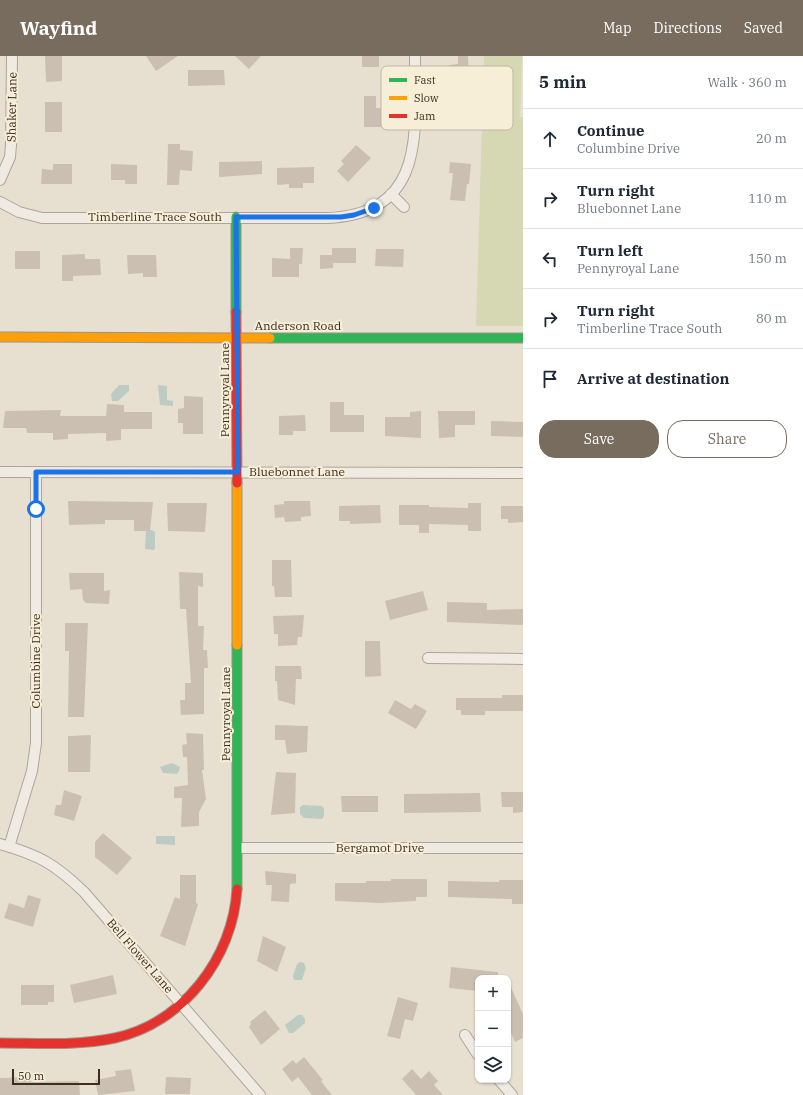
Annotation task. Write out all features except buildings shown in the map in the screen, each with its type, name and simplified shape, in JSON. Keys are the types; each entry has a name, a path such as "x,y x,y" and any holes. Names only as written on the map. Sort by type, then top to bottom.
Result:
{"street":[{"name":"Shaker Lane","path":"0,180 10,157 12,56"},
{"name":"Timberline Trace South","path":"415,56 415,66"},
{"name":"Timberline Trace South","path":"0,202 19,212 42,218 341,217 354,215 374,208 391,194 399,185 406,173 414,144 414,130"},
{"path":"391,194 404,207"},
{"name":"Pennyroyal Lane","path":"0,1043 80,1043 114,1039 143,1028 182,1005 202,983 216,963 229,935 237,899 238,848 236,217"},
{"name":"Anderson Road","path":"0,337 523,338"},
{"name":"Bluebonnet Lane","path":"0,472 523,473"},
{"name":"Columbine Drive","path":"5,845 32,771 36,744 36,472"},
{"path":"428,658 523,659"},
{"name":"Bell Flower Lane","path":"5,845 40,857 68,877 84,892 260,1095"},
{"name":"Bergamot Drive","path":"238,848 523,848"},
{"path":"465,1035 475,1050"},
{"path":"502,1083 512,1095"}],"green space":[{"path":"484,56 522,56 520,117 523,117 523,326 476,326 482,130 513,130 513,66 484,66"}],"shaded area":[{"path":"119,385 129,385 129,391 118,401 112,401 111,394"},
{"path":"158,385 167,386 167,400 173,401 173,406 160,405"},
{"path":"146,530 152,530 155,532 155,549 153,550 145,549"},
{"path":"172,763 180,767 177,774 163,773 160,767"},
{"path":"303,805 322,806 324,808 324,816 322,819 304,818 300,814 300,807"},
{"path":"156,836 175,836 175,845 156,844"},
{"path":"300,962 304,963 306,968 302,980 294,980 293,976 297,964"},
{"path":"298,1015 302,1015 305,1019 305,1023 293,1033 289,1033 285,1025"}],"traffic: fast":[{"path":"236,217 236,312"},
{"path":"270,338 523,338"},
{"path":"237,645 237,889"}],"traffic: slow":[{"path":"0,337 270,338"},
{"path":"237,483 237,645"}],"traffic: jam":[{"path":"236,312 237,483"},
{"path":"0,1043 58,1044 101,1041 140,1030 162,1018 182,1002 200,984 215,963 226,939 233,915 237,889"}],"route":[{"path":"36,509 36,472 238,472 236,217 327,218 354,215 374,208"}]}
